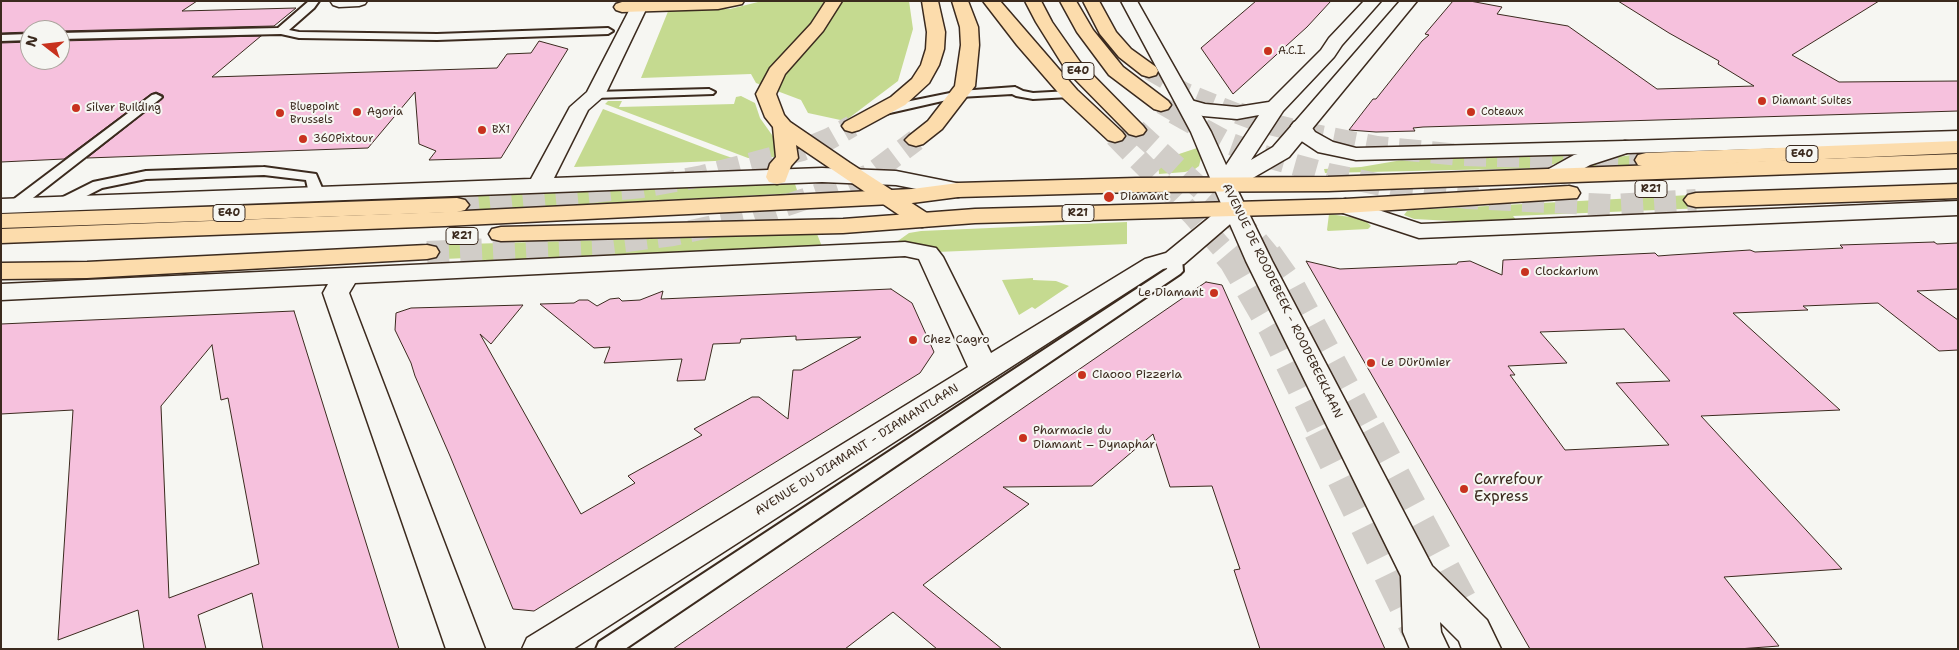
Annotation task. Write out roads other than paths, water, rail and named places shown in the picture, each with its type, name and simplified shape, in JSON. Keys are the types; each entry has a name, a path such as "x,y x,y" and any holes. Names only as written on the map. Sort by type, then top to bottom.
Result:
{"main road":[{"path":"615,24 642,3 718,4 736,1"},
{"path":"834,1 817,27 777,72 766,94 775,117 783,126 922,220"},
{"path":"852,126 898,101 919,83 930,65 935,49 936,32 930,1"},
{"path":"916,140 934,124 965,86 970,45 969,27 960,1"},
{"name":"E40","path":"991,1 1023,41 1070,94 1115,136"},
{"name":"E40","path":"1033,1 1073,66 1136,130"},
{"name":"E40","path":"1068,1 1086,32 1116,71 1161,105"},
{"path":"1091,1 1109,34 1125,53 1149,71"},
{"path":"777,177 781,164 787,158 783,126"},
{"name":"E40","path":"1646,160 1958,147"},
{"name":"R21","path":"1,236 445,219 889,197 958,190 1328,184 1958,161"},
{"name":"R21","path":"1,253 441,236 843,226 974,216 1345,206 1638,189 1958,176"},
{"path":"1696,200 1958,191"},
{"name":"E40","path":"6,211 457,205"},
{"path":"1,271 87,270 427,252"}],"street":[{"path":"339,2 358,1"},
{"name":"AVENUE DE ROODEBEEK - ROODEBEEKLAAN","path":"1129,1 1204,137 1259,261 1419,576 1473,631 1482,649"},
{"path":"1224,185 1275,107 1328,53 1335,42 1373,1"},
{"path":"1224,185 1281,152 1301,126 1409,1"},
{"path":"539,186 588,101 615,24 642,3"},
{"path":"578,86 573,94 588,101"},
{"path":"1186,105 1203,110 1236,113 1275,107"},
{"path":"1301,126 1307,136 1326,147 1356,154 1958,137"},
{"path":"1555,175 1582,160 1625,147"},
{"path":"6,211 62,203 853,174 896,178 958,190"},
{"path":"1345,206 1419,231 1958,208"},
{"name":"AVENUE DU DIAMANT - DIAMANTLAAN","path":"541,649 1154,264 1176,259 1234,208"},
{"path":"1,292 905,249 927,253 934,262 984,370"},
{"path":"347,275 336,293 466,649"},
{"name":"AVENUE DE ROODEBEEK - ROODEBEEKLAAN","path":"1419,576 1422,632 1430,649"}],"lane":[{"path":"280,31 311,6 314,1"},
{"path":"70,36 280,31 299,35 342,34 437,37 615,24"},
{"path":"1,38 20,37"},
{"path":"880,111 960,94 1015,90 1020,94 1033,96 1070,94"},
{"path":"588,101 709,92"},
{"path":"6,211 156,97"},
{"name":"AVENUE DU DIAMANT - DIAMANTLAAN","path":"607,649 1169,275 1174,271 1176,259"}],"tunnel":[{"path":"1149,71 1184,91 1241,114"},
{"path":"1161,105 1177,114"},
{"path":"1174,113 1228,143 1267,157 1328,174 1406,190 1468,198 1611,205 1696,200"},
{"path":"1238,113 1262,122 1310,134 1377,147 1460,155 1646,160"},
{"path":"457,205 642,187 703,176 802,150 829,139 852,126"},
{"path":"1136,130 1254,237 1269,255"},
{"path":"1115,136 1193,215 1228,255"},
{"path":"427,252 603,244 673,235 746,219 846,185 871,174 916,140"},
{"path":"1227,254 1272,328 1322,431"},
{"path":"1268,254 1292,288 1369,431"},
{"path":"1321,430 1418,629"},
{"path":"1368,430 1468,617"}],"place":[{"name":"A.C.I.","path":"1268,51"},
{"name":"Diamant Suites","path":"1762,101"},
{"name":"Silver Building","path":"76,108"},
{"name":"Agoria","path":"357,112"},
{"name":"Coteaux","path":"1471,112"},
{"name":"Bluepoint Brussels","path":"280,113"},
{"name":"BX1","path":"482,130"},
{"name":"360Pixtour","path":"303,139"},
{"name":"Diamant","path":"1109,197"},
{"name":"Clockarium","path":"1525,272"},
{"name":"Le Diamant","path":"1214,293"},
{"name":"Chez Cagro","path":"913,340"},
{"name":"Le Dürümier","path":"1371,363"},
{"name":"Ciaooo Pizzeria","path":"1082,375"},
{"name":"Pharmacie du Diamant – Dynaphar","path":"1023,438"},
{"name":"Carrefour Express","path":"1464,489"}]}
